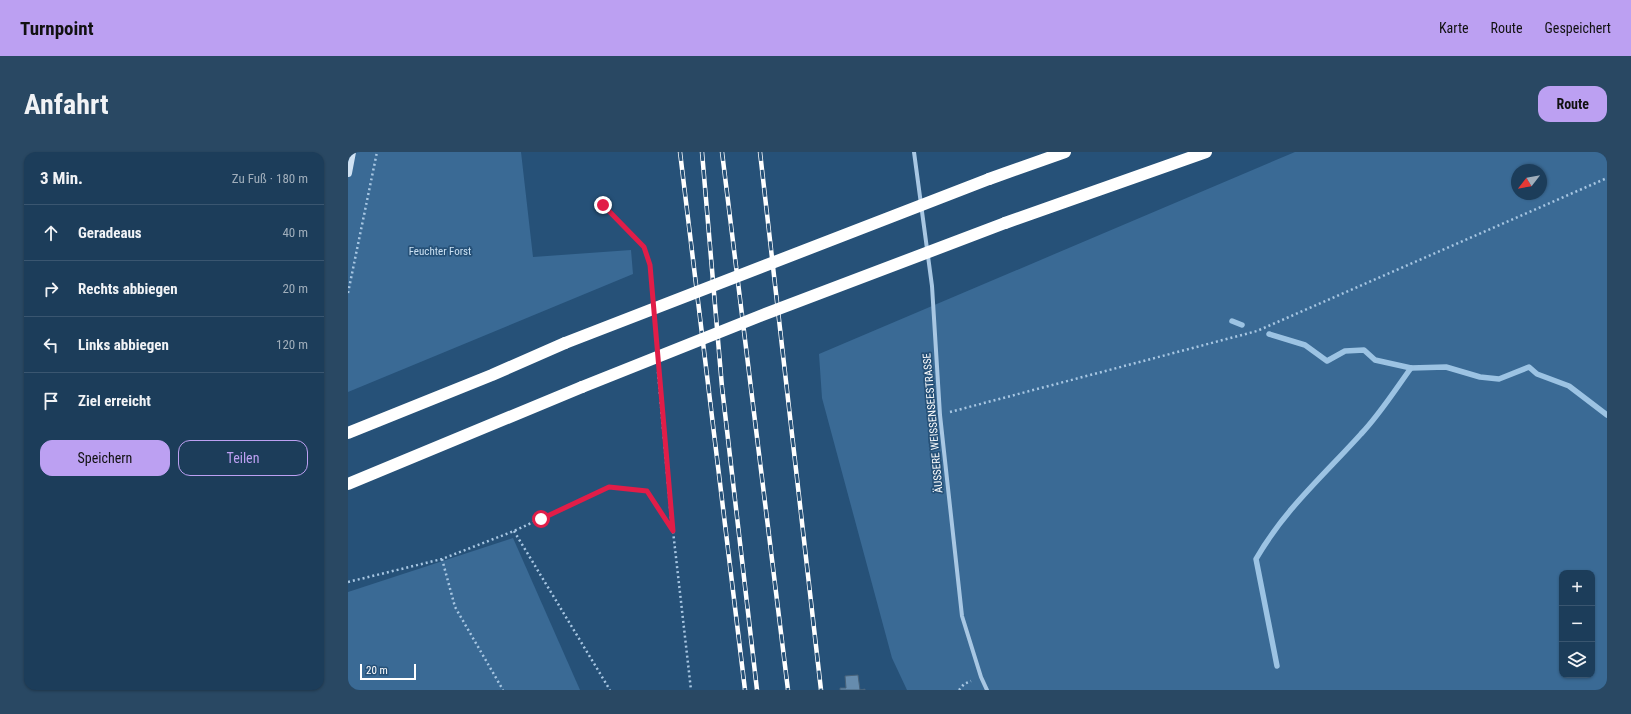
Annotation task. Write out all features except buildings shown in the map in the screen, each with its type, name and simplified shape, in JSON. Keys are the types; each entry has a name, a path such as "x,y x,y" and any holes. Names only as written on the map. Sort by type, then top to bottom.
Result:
{"highway":[{"path":"351,432 565,344 988,179 1065,152"},
{"path":"348,484 582,387 760,316 1005,223 1206,152"}],"main road":[{"path":"348,173 352,152"}],"street":[{"name":"ÄUSSERE WEISSENSEESTRASSE","path":"914,152 932,286 940,415 962,616 986,690"}],"path":[{"path":"348,293 377,152"},
{"path":"940,415 1257,331 1607,178"},
{"path":"603,205 644,247 650,265 652,295"},
{"path":"654,319 656,342"},
{"path":"658,365 673,531 691,690"},
{"path":"348,582 442,559 514,531 609,487 647,491 673,531"},
{"path":"514,531 610,690"},
{"path":"442,559 455,607 503,690"}],"green space":[{"name":"Feuchter Forst","path":"348,152 521,152 533,257 631,250 633,274 348,392"},
{"path":"1295,152 1607,152 1607,690 907,690 892,658 822,398 819,354"},
{"path":"513,538 580,690 348,690 348,592"}],"waterway":[{"path":"1232,321 1242,325"},
{"path":"1269,334 1305,345 1327,361 1345,351 1364,350 1375,360 1411,368 1446,367 1480,377 1499,379 1529,367 1537,374 1569,386 1607,415"},
{"path":"1277,666 1256,559 1279,525 1305,494 1368,426 1411,368"}],"railway":[{"path":"680,152 745,690"},
{"path":"702,152 722,387 757,690"},
{"path":"722,152 788,690"},
{"path":"760,152 821,690"}],"route":[{"path":"541,519 609,487 647,491 673,531 667,481 650,265 644,247 603,205"}]}
